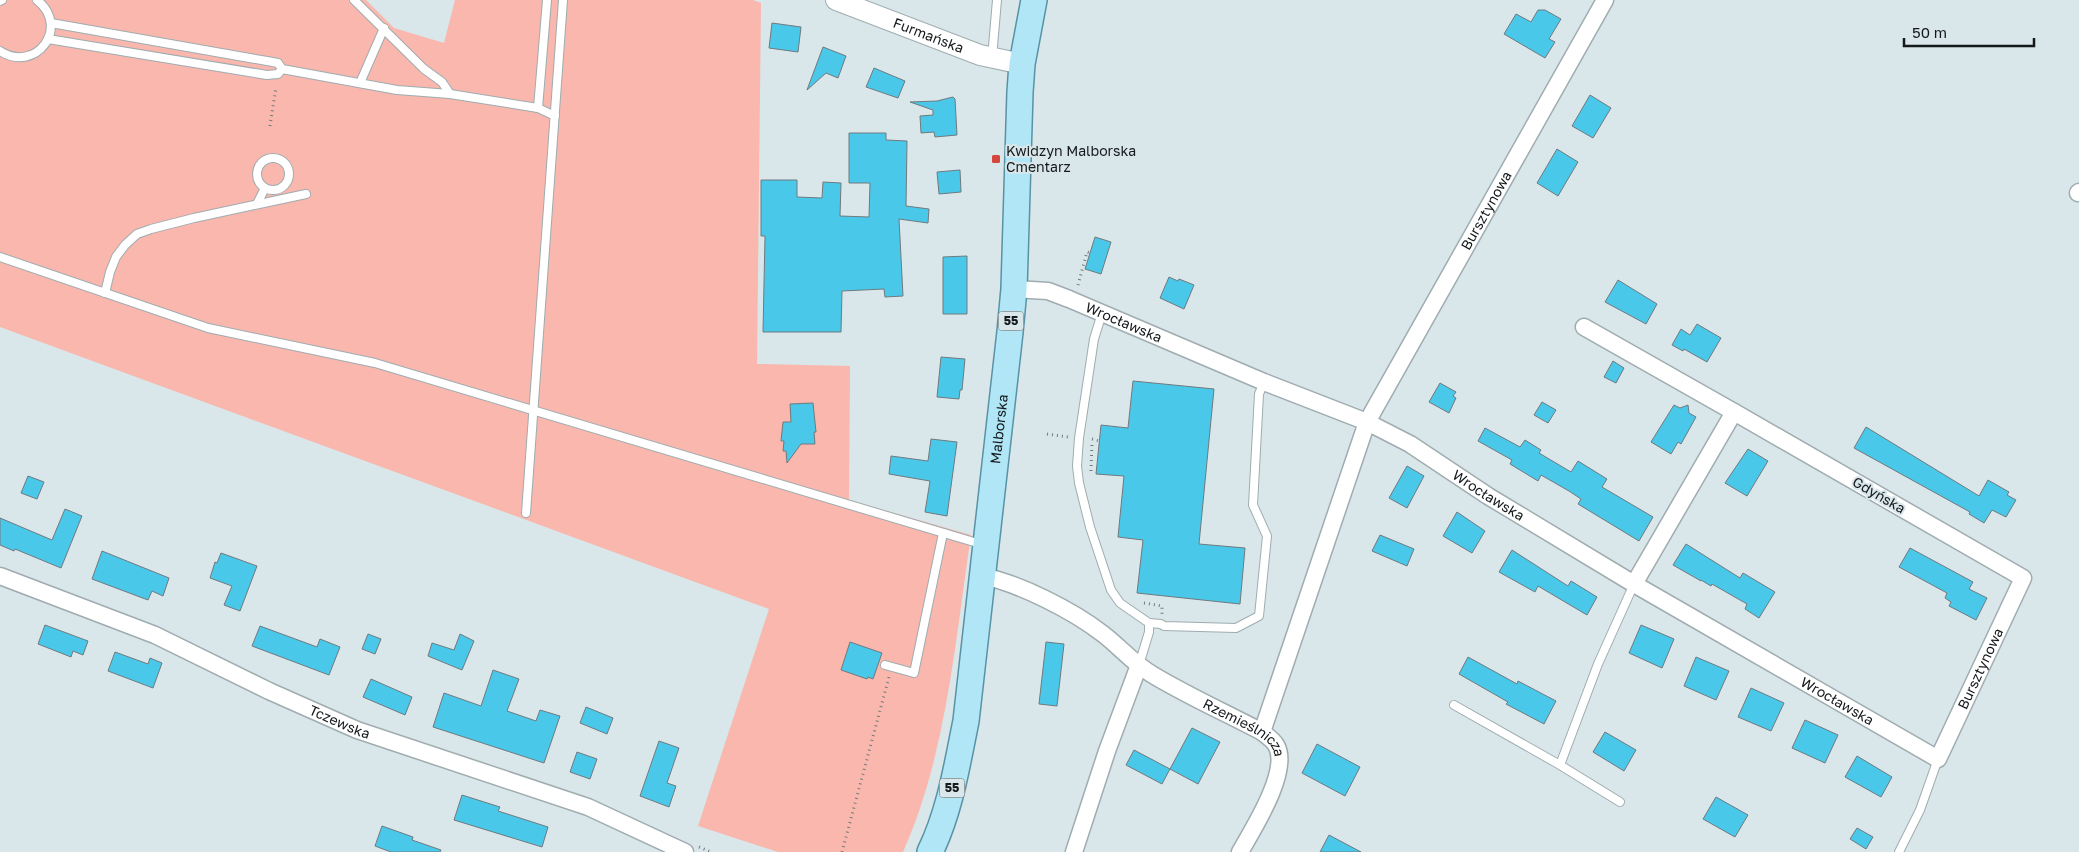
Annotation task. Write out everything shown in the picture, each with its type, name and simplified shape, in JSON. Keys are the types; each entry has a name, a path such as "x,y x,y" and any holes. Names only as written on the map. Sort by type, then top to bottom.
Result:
{"main road":[{"name":"Malborska","path":"930,852 937,837 956,769 966,721 1014,289 1018,128 1022,64 1034,0"}],"street":[{"name":"Furmańska","path":"836,0 992,59 1022,64"},
{"name":"Bursztynowa","path":"1262,732 1367,422 1605,0"},
{"name":"Wrocławska","path":"1014,289 1048,291 1264,382 1367,422 1410,444 1488,496 1634,584 1938,759"},
{"name":"Gdyńska","path":"1584,327 2023,578"},
{"path":"1634,584 1734,412"},
{"name":"Tczewska","path":"0,576 155,635 269,691 357,730 588,807 690,848"},
{"name":"Rzemieślnicza","path":"983,576 1001,580 1033,593 1103,633 1152,675 1262,732 1277,746 1279,762 1276,785 1240,852"},
{"name":"Bursztynowa","path":"1938,759 2023,578"},
{"path":"1074,852 1107,751 1139,665"}],"lane":[{"path":"0,51 12,57 24,57 36,53 48,39 51,23 46,10 37,0"},
{"path":"354,0 424,69 442,82 450,94"},
{"path":"538,108 547,0"},
{"path":"526,513 535,410 563,0"},
{"path":"992,59 997,0"},
{"path":"51,23 278,63 280,72"},
{"path":"360,83 384,28"},
{"path":"48,39 267,75 280,72 397,90 450,94 538,108 555,116"},
{"path":"269,158 277,158 284,162 288,168 286,183 280,188 272,190 265,188 259,182 256,175 258,167 262,161 269,158"},
{"path":"257,204 265,188"},
{"path":"105,293 116,257 136,234 306,194"},
{"path":"0,257 208,328 376,364 986,546"},
{"path":"1102,313 1094,339 1079,438 1077,466 1079,482 1090,527 1105,575 1112,590 1120,603 1149,623 1164,626 1236,628 1259,616 1267,536 1253,505 1259,394 1264,382"},
{"path":"888,666 914,673 943,533"},
{"path":"1560,766 1598,664 1634,584"},
{"path":"1139,665 1149,632 1149,623"},
{"path":"1454,705 1620,802"},
{"path":"1898,852 1920,810 1938,759"}],"path":[{"path":"270,126 280,72"},
{"path":"1077,288 1087,252 1090,253"},
{"path":"1047,434 1092,440 1094,448 1091,478"},
{"path":"1141,603 1162,606 1161,624"},
{"path":"842,852 888,666"},
{"path":"690,848 711,852"}],"shaded area":[{"path":"0,0 366,0 394,28 444,43 455,0 753,0 761,3 757,364 850,366 849,500 971,535 948,696 940,736 918,814 903,852 778,852 698,826 769,609 0,327"}],"building":[{"path":"1538,10 1545,10 1561,19 1549,39 1555,42 1545,58 1504,34 1516,14 1531,22"},
{"path":"772,23 801,27 798,52 769,48"},
{"path":"823,47 846,56 838,78 826,73 807,90"},
{"path":"874,68 905,81 898,98 866,87"},
{"path":"1590,95 1611,108 1593,138 1572,126"},
{"path":"953,97 955,99 957,135 935,137 934,132 921,133 920,116 933,115 933,110 910,102 937,101"},
{"path":"849,133 886,133 886,140 907,141 906,206 929,209 928,223 899,219 903,296 885,297 884,289 842,291 841,332 763,332 765,236 761,236 761,180 797,180 797,197 822,198 823,182 841,183 840,216 869,217 870,183 849,183"},
{"path":"1557,149 1578,162 1558,196 1537,183"},
{"path":"960,170 961,192 939,194 937,172"},
{"path":"1095,237 1111,242 1101,274 1085,269"},
{"path":"967,256 967,314 943,314 943,257"},
{"path":"1169,277 1194,285 1184,309 1160,298"},
{"path":"1618,280 1657,304 1646,324 1605,302"},
{"path":"1697,324 1721,338 1707,362 1684,349 1683,351 1672,345 1681,329 1690,335"},
{"path":"941,357 965,359 962,390 960,390 959,399 937,397"},
{"path":"1613,361 1624,368 1616,383 1604,377"},
{"path":"1133,381 1214,389 1199,544 1245,548 1240,604 1137,593 1143,540 1118,537 1124,476 1096,474 1101,425 1128,428"},
{"path":"1440,383 1456,392 1453,396 1456,398 1449,413 1429,402"},
{"path":"1542,402 1556,410 1548,423 1534,415"},
{"path":"813,403 816,432 814,432 815,444 801,444 787,463 786,451 783,451 784,441 781,441 783,422 791,422 790,404"},
{"path":"1674,405 1680,408 1688,405 1689,413 1696,417 1681,444 1678,442 1671,454 1651,442"},
{"path":"1866,427 1979,496 1988,480 2009,492 2007,495 2016,500 2006,517 1992,510 1984,523 1969,514 1970,512 1854,448"},
{"path":"1485,428 1520,447 1525,440 1541,450 1539,453 1571,472 1578,461 1607,479 1602,487 1653,517 1639,541 1578,504 1581,499 1569,491 1541,475 1538,481 1510,464 1512,460 1478,441"},
{"path":"931,439 957,442 947,516 925,512 930,481 889,474 891,456 928,461"},
{"path":"1748,449 1768,461 1747,496 1725,483"},
{"path":"1407,466 1424,476 1407,508 1389,498"},
{"path":"28,476 44,482 37,499 21,493"},
{"path":"65,509 82,516 61,568 15,549 14,551 0,545 0,518 52,540"},
{"path":"1457,512 1485,531 1472,553 1443,536"},
{"path":"1380,535 1414,549 1407,566 1372,551"},
{"path":"1686,544 1740,578 1743,573 1775,592 1759,618 1745,609 1747,604 1673,565"},
{"path":"1910,548 1973,582 1969,589 1987,598 1976,620 1949,606 1951,602 1945,598 1947,593 1899,567"},
{"path":"1512,550 1568,586 1571,581 1597,597 1587,615 1538,586 1535,592 1499,572"},
{"path":"102,551 169,578 163,596 152,591 148,600 92,579"},
{"path":"221,553 257,566 240,611 224,605 232,586 210,578 215,562 217,563"},
{"path":"45,625 88,641 83,655 73,651 71,657 38,644"},
{"path":"1641,625 1674,639 1662,668 1629,653"},
{"path":"260,626 317,647 320,639 340,647 329,675 252,646"},
{"path":"368,634 381,639 375,654 362,649"},
{"path":"460,634 474,641 462,670 428,656 432,643 454,650"},
{"path":"850,642 882,653 873,679 868,677 867,679 841,670"},
{"path":"1046,642 1064,644 1057,706 1039,704"},
{"path":"115,652 148,664 150,658 162,663 153,688 108,671"},
{"path":"1468,657 1517,684 1518,681 1556,701 1544,724 1506,704 1508,702 1459,674"},
{"path":"1696,657 1729,671 1716,700 1684,686"},
{"path":"493,670 519,679 507,711 536,721 540,710 560,716 544,763 433,727 444,693 481,706"},
{"path":"371,679 412,697 405,715 363,697"},
{"path":"1751,688 1784,703 1771,731 1738,717"},
{"path":"586,707 613,718 607,734 580,723"},
{"path":"1805,720 1838,735 1825,763 1792,748"},
{"path":"1192,728 1220,742 1198,784 1170,769"},
{"path":"1605,732 1636,750 1624,771 1593,752"},
{"path":"659,741 679,748 667,783 676,786 669,807 640,796"},
{"path":"1317,744 1360,767 1345,796 1302,773"},
{"path":"1134,750 1170,769 1162,784 1126,765"},
{"path":"577,752 597,759 590,779 570,772"},
{"path":"1857,756 1892,777 1881,797 1845,777"},
{"path":"462,795 500,807 498,811 548,827 542,847 454,820"},
{"path":"1716,797 1748,815 1735,837 1703,819"},
{"path":"382,826 413,837 412,840 441,850 440,852 391,852 375,846"},
{"path":"1857,828 1873,837 1866,849 1850,839"},
{"path":"1329,835 1361,852 1320,852"}],"place":[{"name":"Kwidzyn Malborska Cmentarz","path":"996,159"}]}
